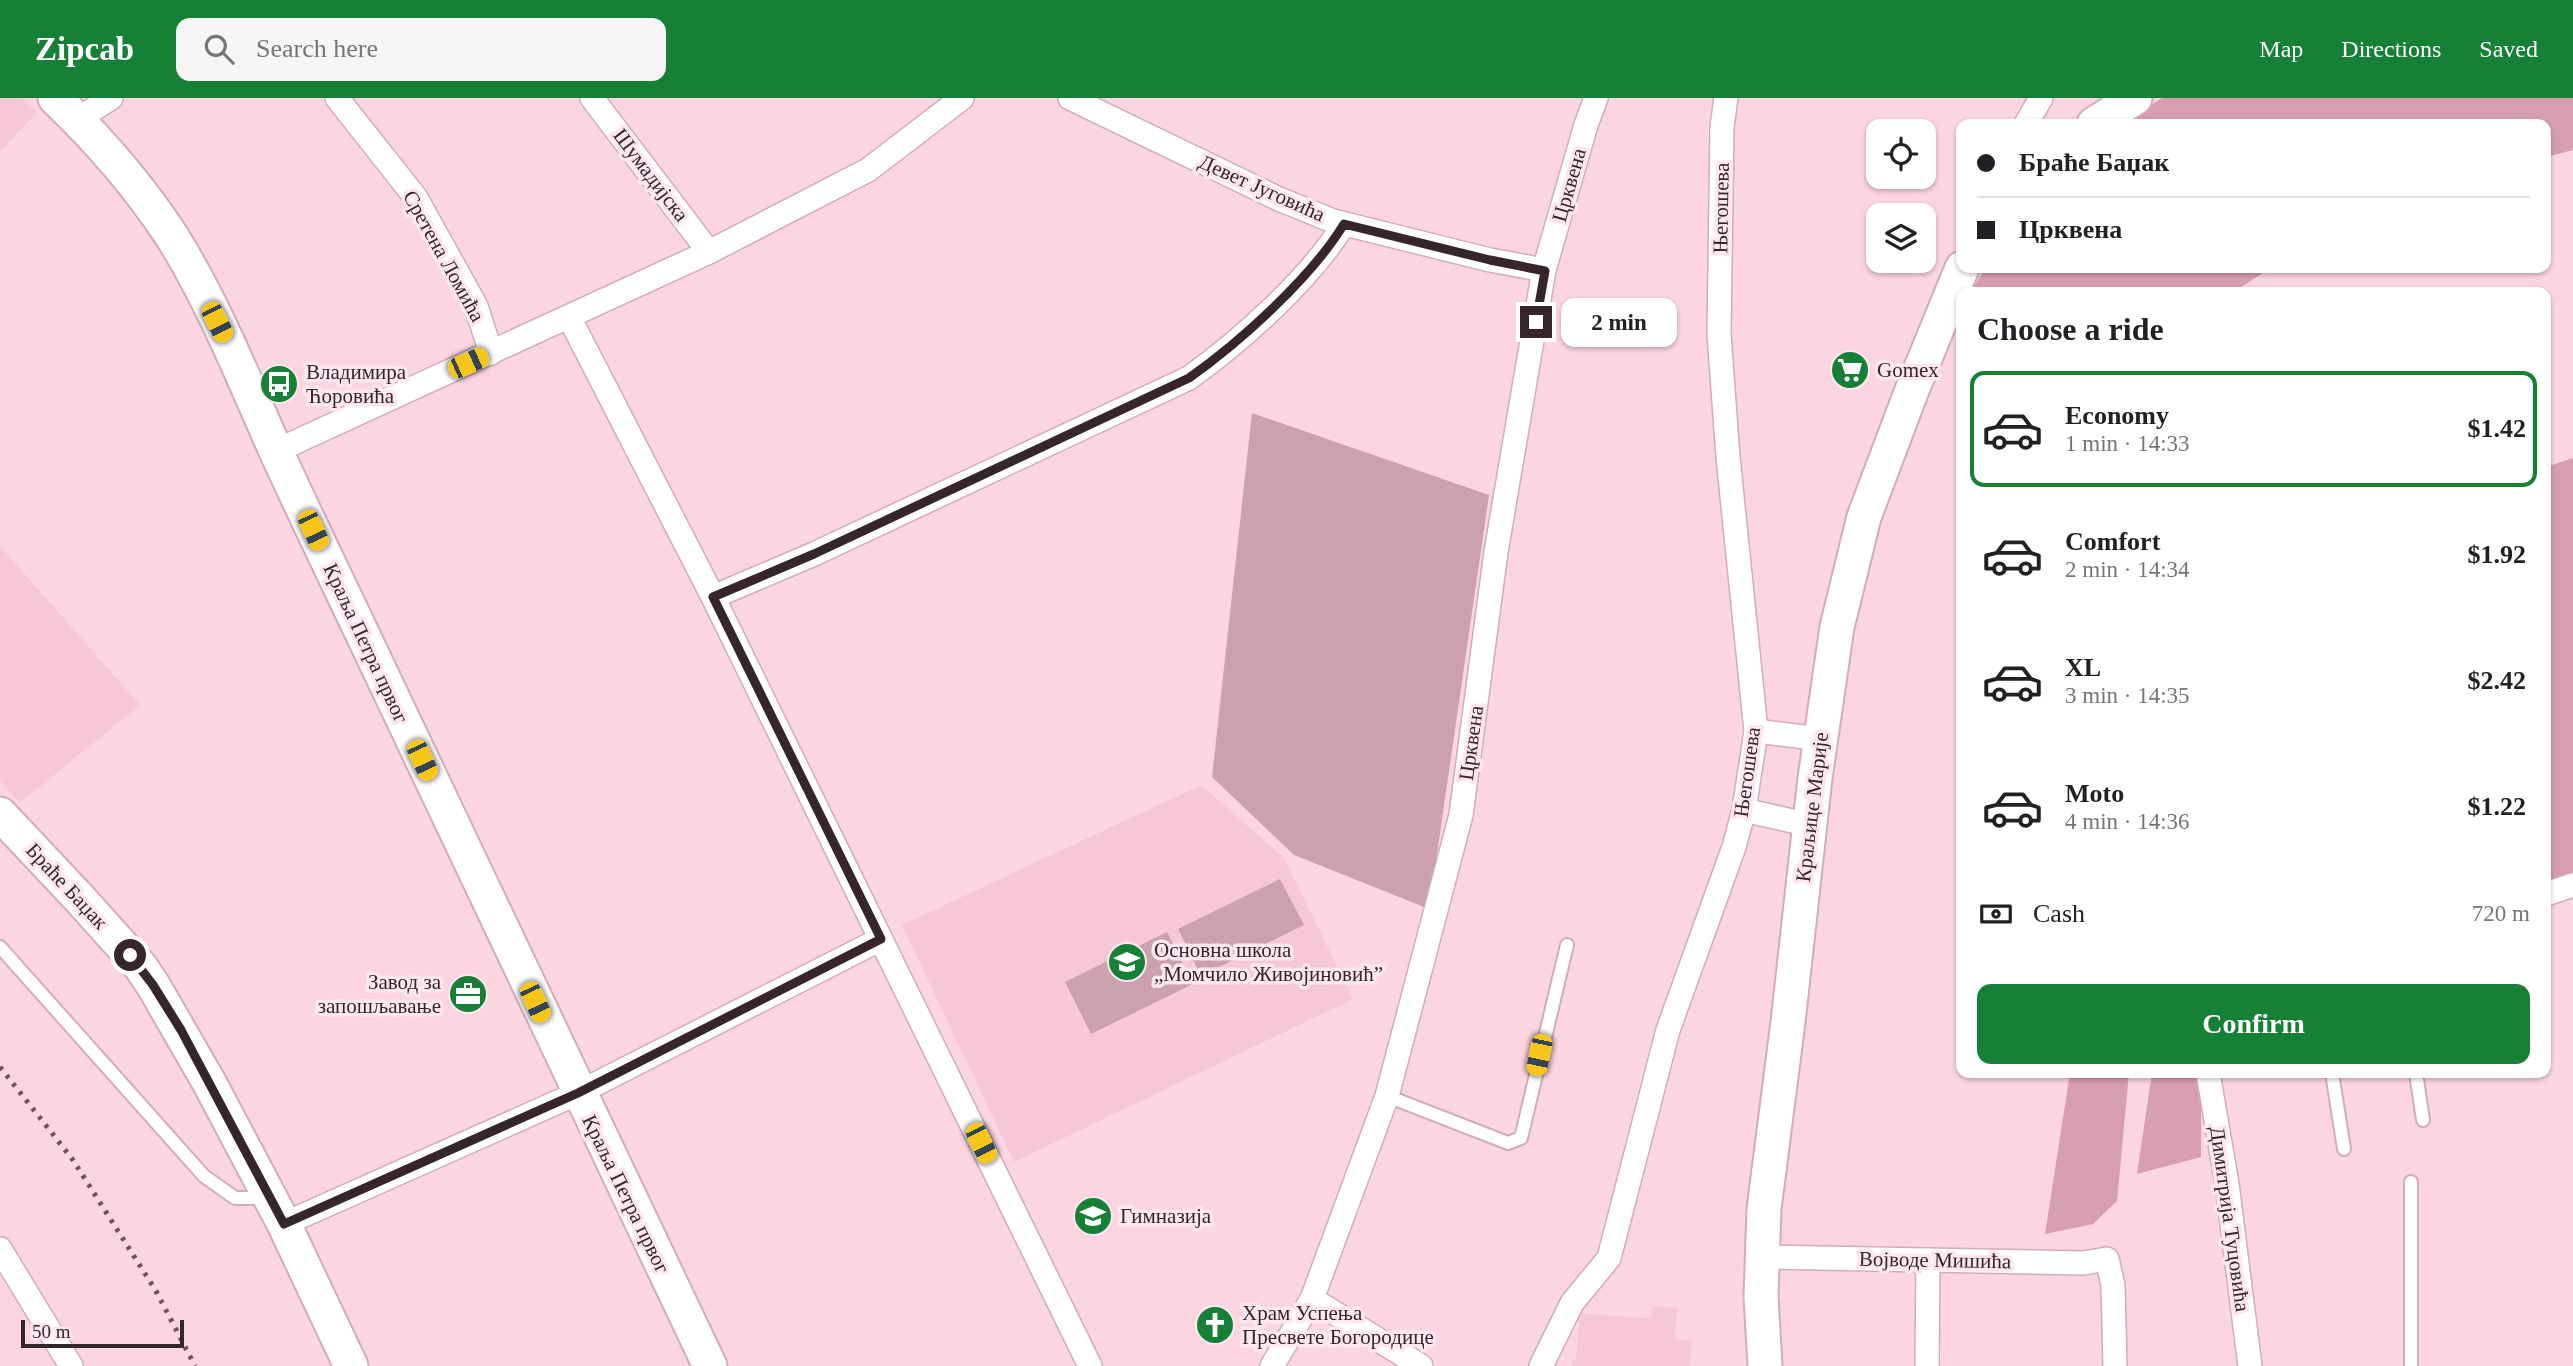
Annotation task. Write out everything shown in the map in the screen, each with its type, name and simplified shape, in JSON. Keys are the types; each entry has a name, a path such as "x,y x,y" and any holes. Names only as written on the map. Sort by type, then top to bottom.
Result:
{"street":[{"path":"66,109 111,98"},
{"name":"Сретена Ломића","path":"337,98 416,198 476,306 491,353"},
{"name":"Шумадијска","path":"592,98 709,252"},
{"path":"276,451 709,252 868,170 962,98"},
{"name":"Девет Југовића","path":"1070,98 1279,199 1344,224 1545,271"},
{"name":"Црквена","path":"1272,1366 1312,1299 1387,1096 1461,815 1496,552 1545,271 1596,98"},
{"name":"Његошева","path":"1541,1366 1572,1303 1609,1258 1668,1030 1734,847 1744,810 1756,731 1728,457 1719,334 1722,127 1726,98"},
{"path":"2029,119 2041,98"},
{"path":"2097,113 2135,98"},
{"name":"Краља Петра првог","path":"66,109 132,181 173,239 232,351 276,451 578,1093 710,1366"},
{"path":"713,597 814,554 1189,378 1221,355 1298,282 1331,246 1344,224"},
{"name":"Краљице Марије","path":"1763,1361 1762,1257 1768,1169 1788,1022 1820,739 1837,627 1856,542 1912,390 1960,273"},
{"path":"569,317 713,597 1090,1366"},
{"path":"1756,731 1820,739"},
{"path":"1744,810 1810,825"},
{"name":"Браће Баџак","path":"0,814 104,925 153,985 210,1084 277,1211 351,1366"},
{"path":"2551,892 2573,885"},
{"path":"277,1211 578,1093 881,939"},
{"name":"Димитрија Туцовића","path":"2209,1078 2227,1184 2250,1366"},
{"path":"0,1249 9,1278 71,1366"},
{"name":"Војводе Мишића","path":"1762,1257 2084,1264 2107,1259 2113,1285 2115,1366"},
{"path":"1927,1366 1928,1260"},
{"path":"1312,1299 1421,1366"}],"lane":[{"path":"1387,1096 1508,1143 1521,1138 1567,946"},
{"path":"0,947 204,1176 235,1198 277,1211"},
{"path":"2333,1078 2344,1149"},
{"path":"2417,1078 2423,1120"},
{"path":"2411,1182 2411,1366"}],"shaded area":[{"path":"0,98 21,98 37,112 0,152"},
{"path":"2162,98 2573,98 2573,150 2551,156 2551,119 2130,119"},
{"path":"1983,273 2263,273 2241,287 1973,287"},
{"path":"1252,413 1489,495 1429,909 1294,855 1212,777"},
{"path":"2573,458 2573,874 2551,881 2551,465"},
{"path":"0,546 140,705 20,803 0,781"},
{"name":"Основна школа „Момчило Живојиновић”","path":"1201,785 1284,858 1353,999 1014,1162 902,925"},
{"path":"1280,879 1304,925 1201,976 1178,929"},
{"path":"1167,932 1193,984 1091,1034 1065,982"},
{"path":"2069,1078 2129,1078 2117,1201 2093,1224 2045,1234"},
{"path":"2151,1078 2201,1078 2201,1157 2137,1174"},
{"path":"1653,1306 1677,1308 1675,1339 1692,1341 1690,1366 1572,1366 1573,1359 1576,1359 1580,1313 1651,1319"}],"railway":[{"path":"0,1067 73,1160 156,1291 195,1366"}],"place":[{"name":"Gomex","path":"1850,370"},
{"name":"Владимира Ћоровића","path":"279,384"},
{"name":"Основна школа „Момчило Живојиновић”","path":"1127,962"},
{"name":"Завод за запошљавање","path":"468,994"},
{"name":"Гимназија","path":"1093,1216"},
{"name":"Храм Успења Пресвете Богородице","path":"1215,1325"}],"route":[{"path":"130,955 141,967 181,1030 284,1224 578,1093 881,939 713,597 814,554 1189,378 1221,355 1298,282 1331,246 1344,224 1545,271 1536,322"}]}
